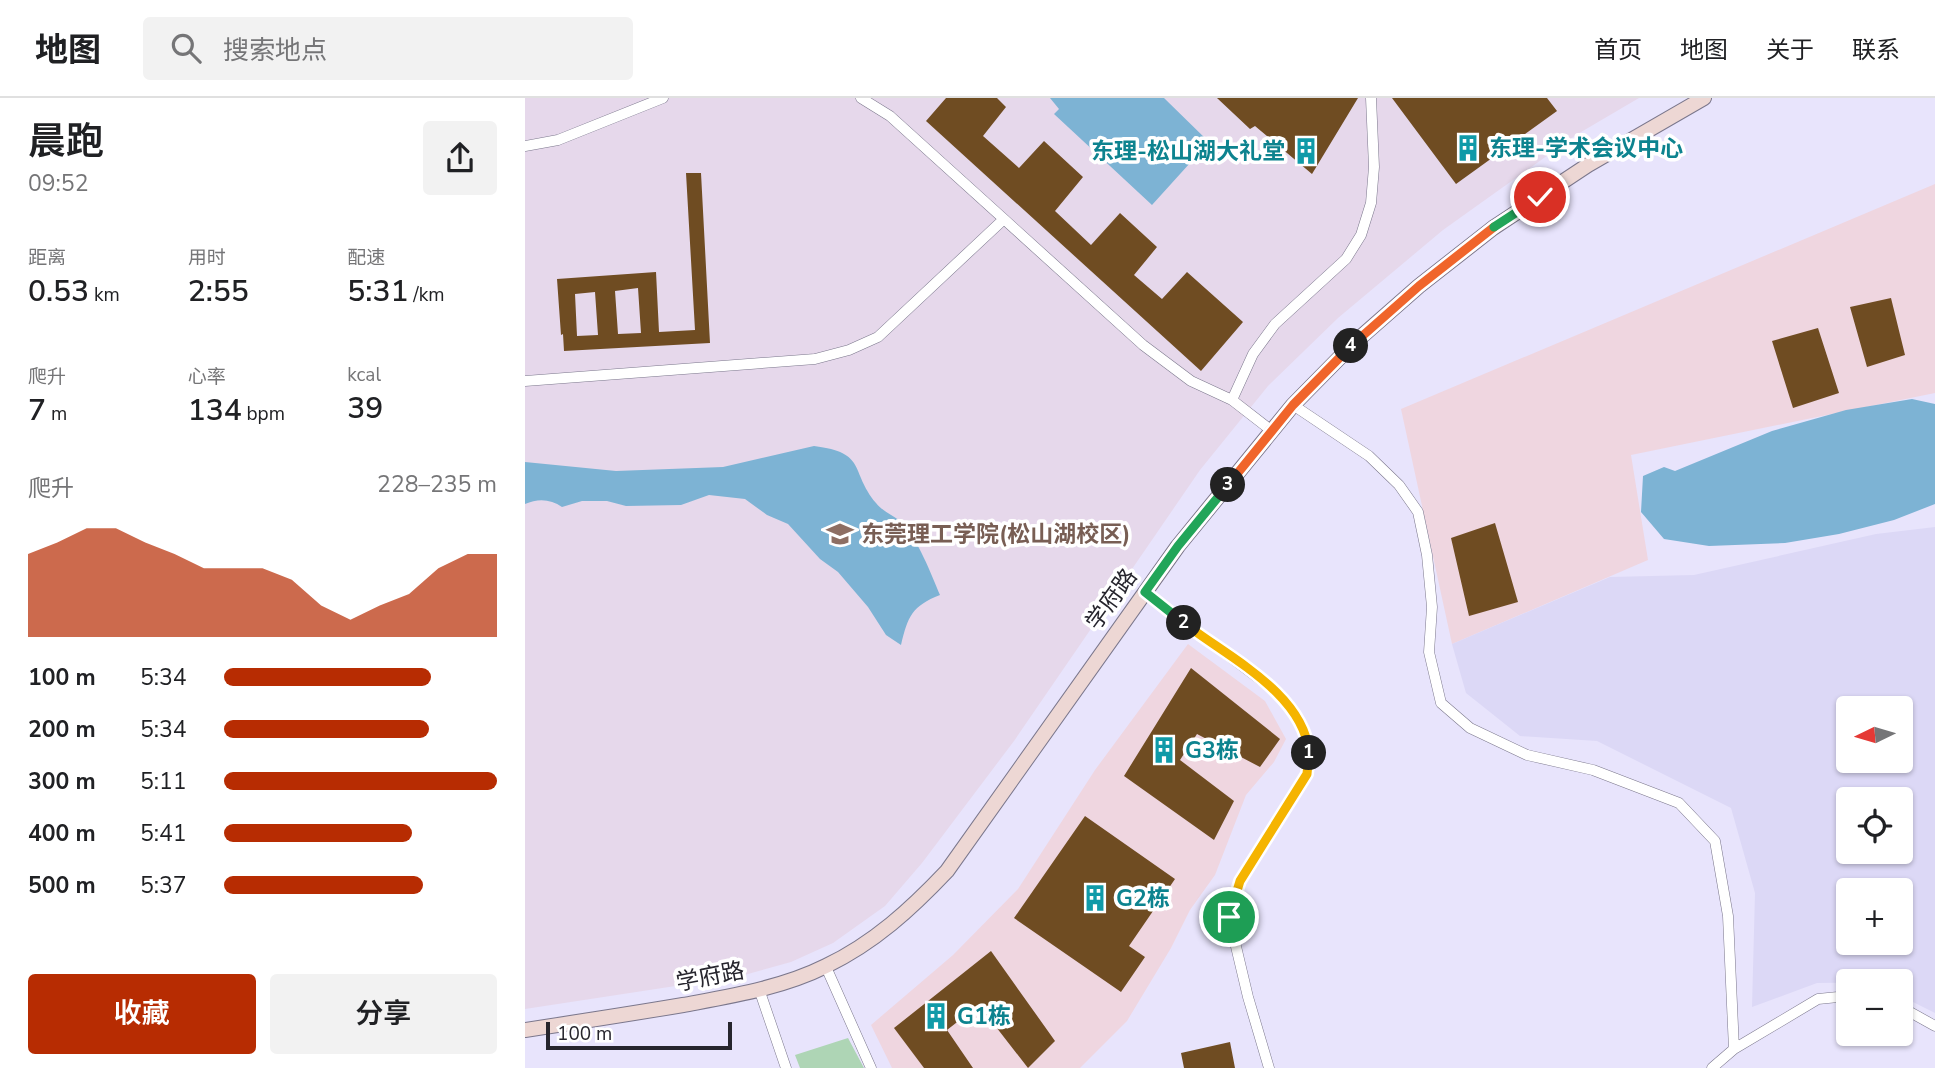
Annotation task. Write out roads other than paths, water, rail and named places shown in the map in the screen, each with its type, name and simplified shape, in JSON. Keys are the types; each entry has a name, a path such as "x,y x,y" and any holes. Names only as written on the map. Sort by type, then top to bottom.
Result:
{"street":[{"path":"525,146 558,140 663,98"},
{"path":"861,98 890,116 1143,345 1191,381 1232,400 1272,431"},
{"path":"1232,400 1253,354 1275,324 1346,260 1361,235 1371,203 1374,167 1371,98"},
{"name":"学府路","path":"525,1030 642,1012 759,989 826,967 891,925 947,871 1178,546 1293,405 1354,343 1419,286 1493,228 1588,165 1705,98"},
{"path":"525,382 815,359 849,350 877,337 1004,219"},
{"path":"1293,405 1369,456 1399,485 1417,512 1427,555 1432,607 1429,652 1441,702 1470,728 1527,755 1593,771 1679,803 1715,841 1728,916 1734,1049"},
{"path":"1145,592 1272,688 1295,714 1308,740 1307,774 1240,881 1229,917 1248,997 1269,1068"},
{"path":"826,967 871,1068"},
{"path":"759,989 786,1068"},
{"path":"1712,1068 1734,1049 1818,999 1836,997"},
{"path":"1913,1014 1935,1026"}],"water":[{"path":"1050,98 1164,98 1209,142 1152,205 1054,114 1059,109"},
{"path":"1912,399 1935,404 1935,504 1894,520 1839,534 1785,543 1709,546 1664,539 1641,512 1643,476 1664,467 1675,471 1772,431 1846,410"},
{"path":"814,446 843,453 850,458 876,503 908,529 940,595 923,603 913,613 901,645 886,635 868,607 838,572 820,559 788,524 767,515 745,499 709,495 681,505 626,506 607,501 582,501 562,507 540,500 525,504 525,462 616,471 723,467"}],"place":[{"name":"东理-学术会议中心","path":"1468,148"},
{"name":"东理-松山湖大礼堂","path":"1306,151"},
{"name":"东莞理工学院(松山湖校区)","path":"840,534"},
{"name":"G3栋","path":"1164,750"},
{"name":"G2栋","path":"1095,898"},
{"name":"G1栋","path":"936,1016"}]}
